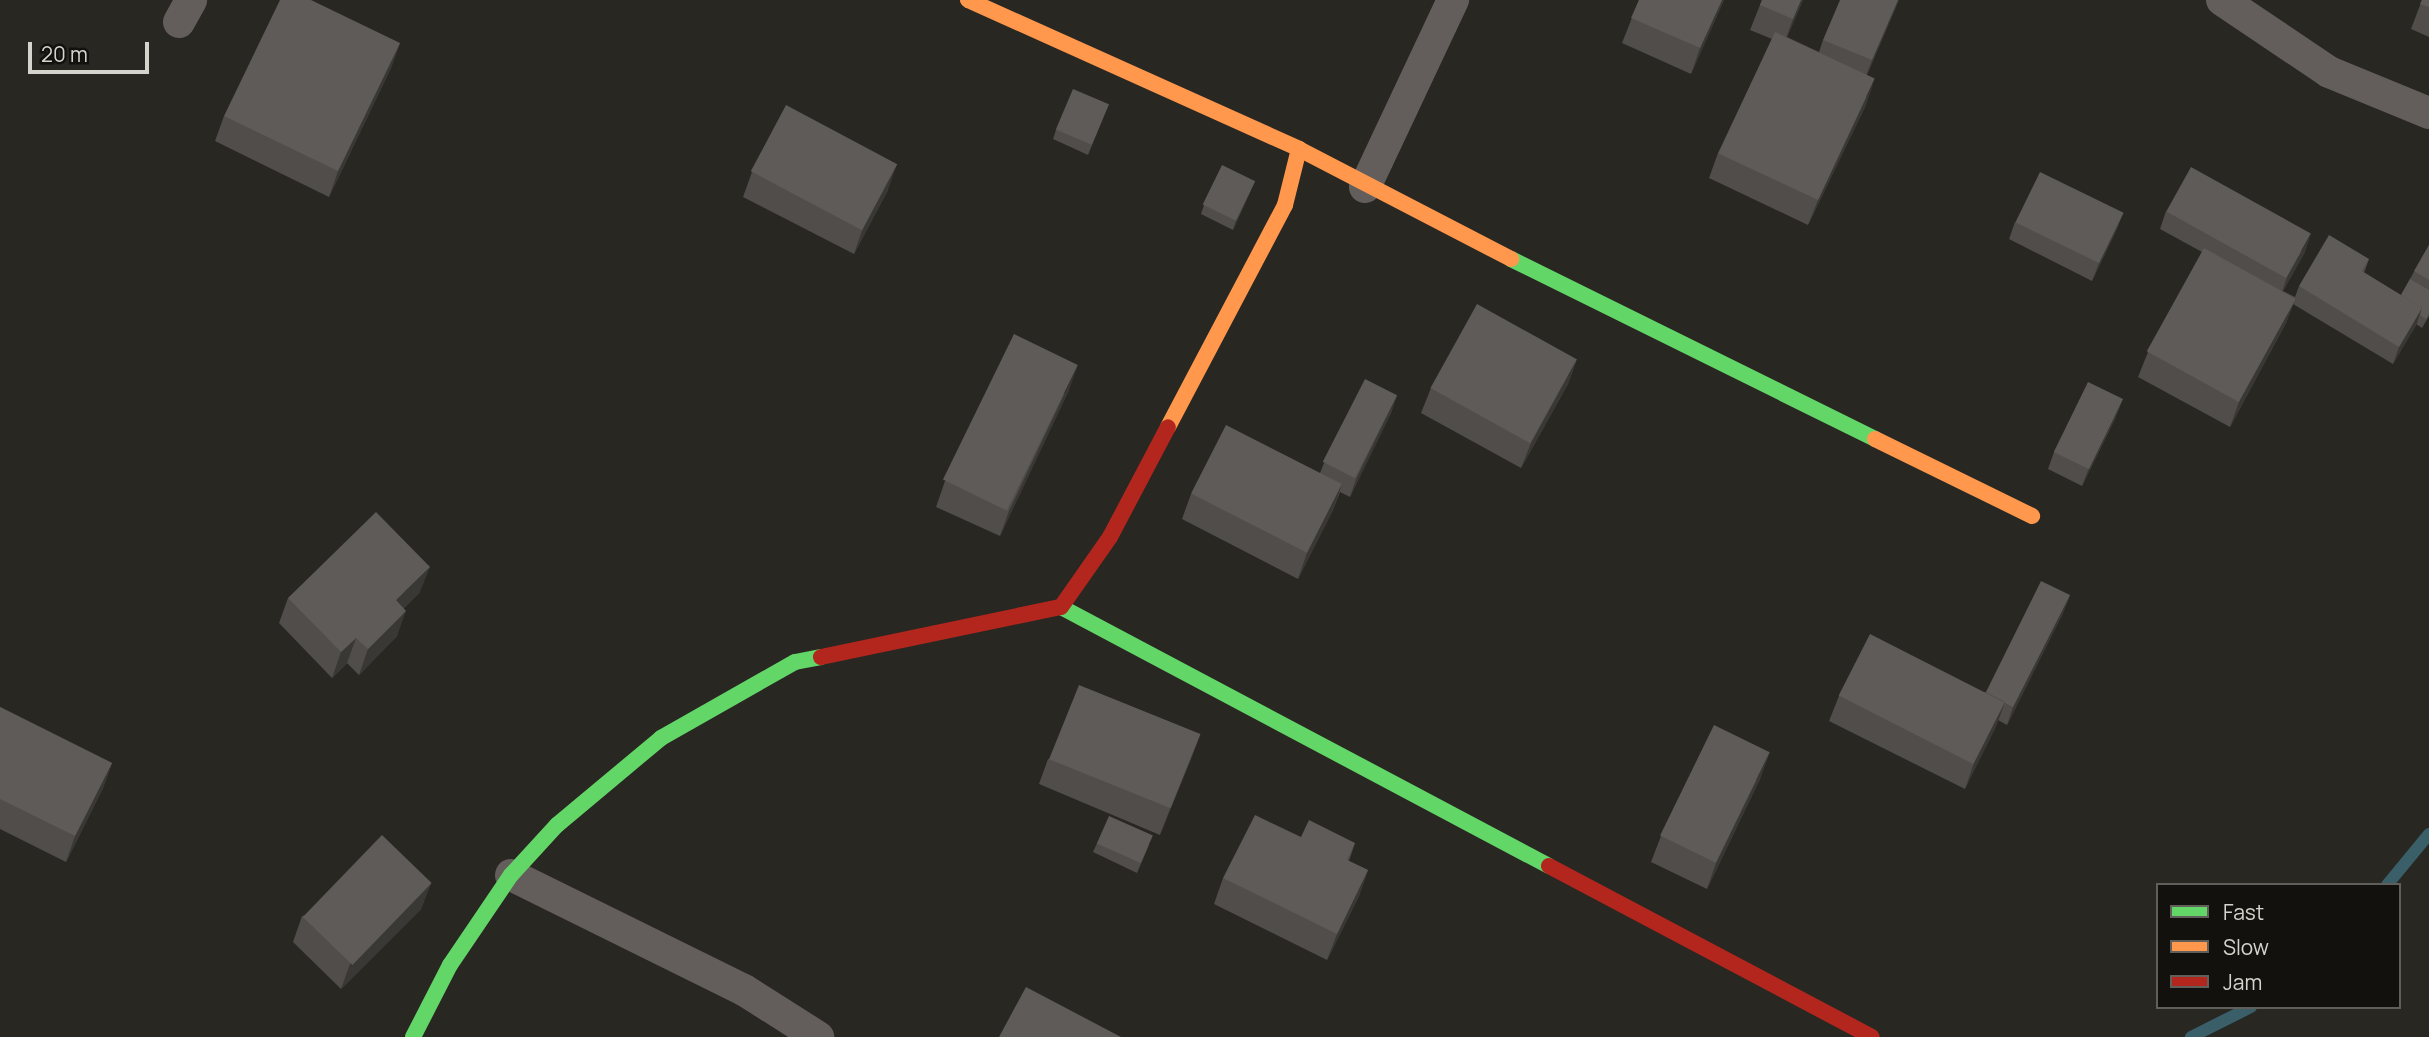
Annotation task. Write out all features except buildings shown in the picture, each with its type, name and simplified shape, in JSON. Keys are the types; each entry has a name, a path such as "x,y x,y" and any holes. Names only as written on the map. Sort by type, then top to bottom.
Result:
{"street":[{"path":"968,0 1299,149 1365,187 2032,516"},
{"path":"1365,187 1453,0"},
{"path":"2222,0 2329,72 2429,113"},
{"path":"1061,607 1110,537 1285,205 1299,149"},
{"path":"414,1037 450,965 511,875 557,825 661,738 795,662 1061,607 1872,1037"},
{"path":"511,875 744,990 818,1037"}],"waterway":[{"path":"2389,883 2429,834"},
{"path":"2191,1037 2247,1009"}],"traffic: fast":[{"path":"1511,259 1875,439"},
{"path":"1061,607 1549,866"},
{"path":"413,1037 450,965 511,875 557,825 661,738 795,662 821,657"}],"traffic: slow":[{"path":"968,0 1299,149 1511,259"},
{"path":"1168,427 1285,205 1299,149"},
{"path":"1875,439 2032,516"}],"traffic: jam":[{"path":"821,657 1061,607 1110,537 1168,427"},
{"path":"1549,866 1872,1037"}]}
